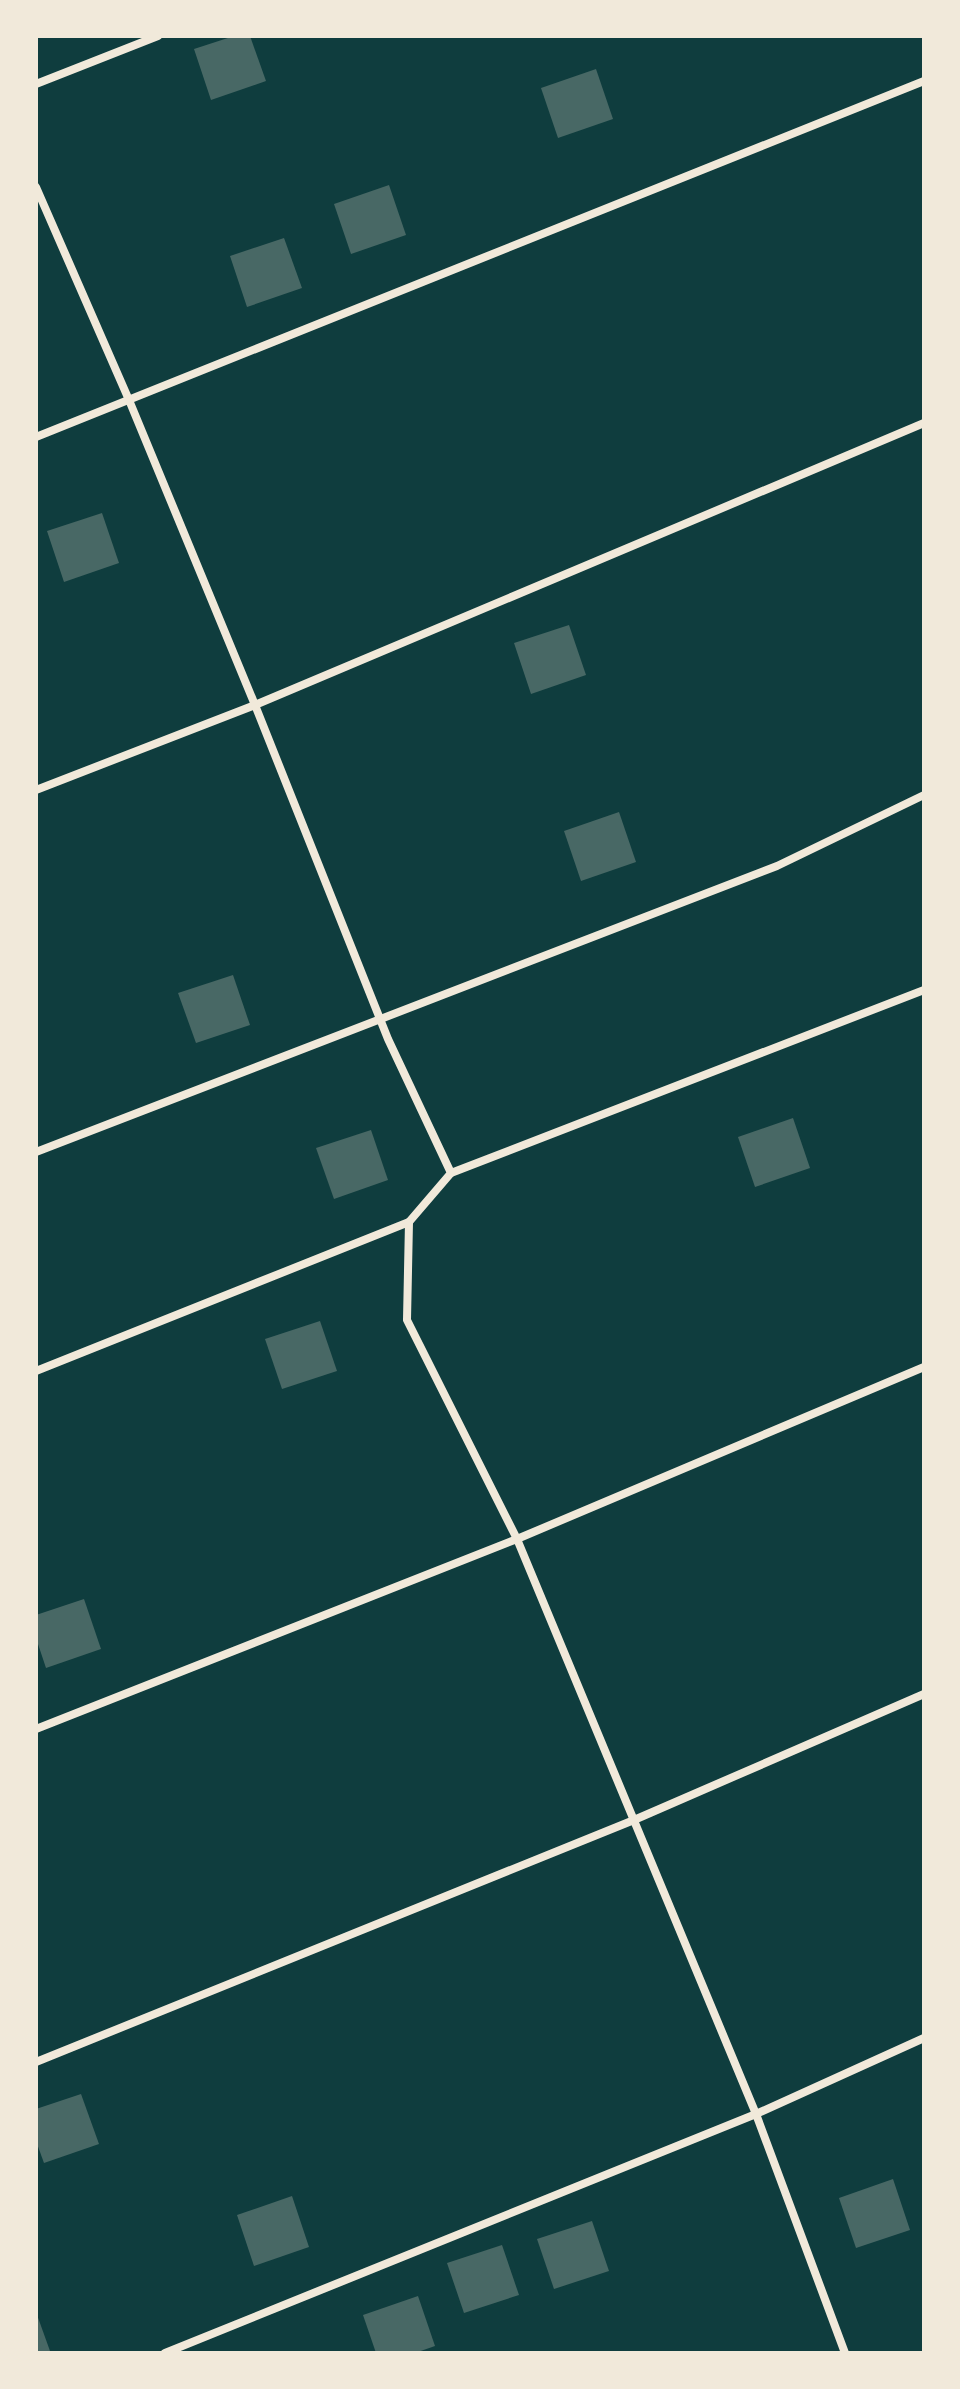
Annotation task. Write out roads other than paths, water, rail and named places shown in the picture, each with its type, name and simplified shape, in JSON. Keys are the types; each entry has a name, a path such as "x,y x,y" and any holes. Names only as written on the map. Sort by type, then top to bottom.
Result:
{"street":[{"path":"36,84 158,36"},
{"path":"36,437 924,81"},
{"path":"36,187 129,400 380,1018 451,1173"},
{"path":"36,790 255,705 924,423"},
{"path":"36,1152 777,866 924,795"},
{"path":"36,1371 409,1222 451,1173 924,990"},
{"path":"409,1222 407,1320 517,1539 756,2114 845,2353"},
{"path":"36,1729 517,1539 924,1367"},
{"path":"36,2062 634,1820 924,1694"},
{"path":"165,2353 756,2114 924,2038"}]}
